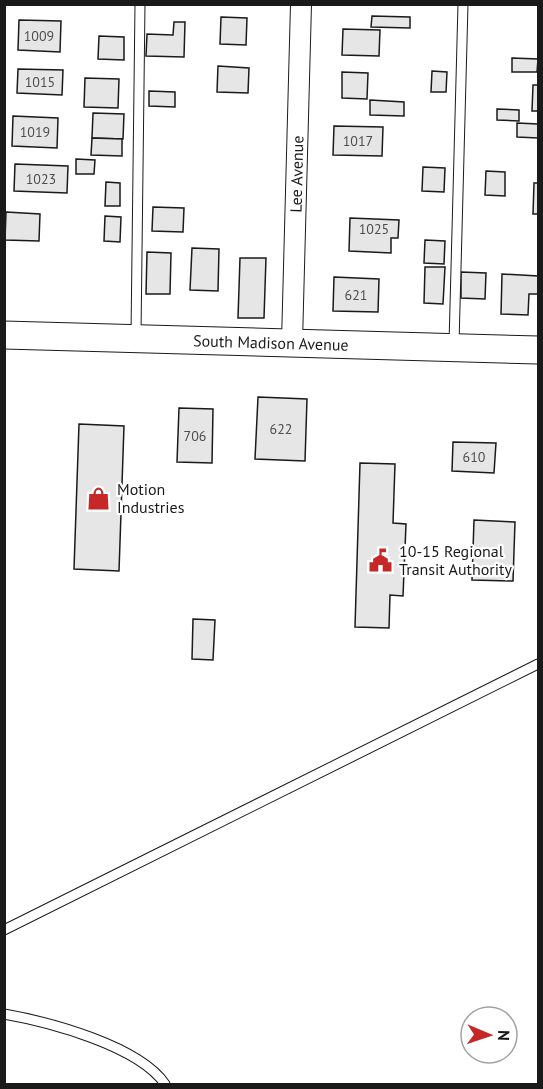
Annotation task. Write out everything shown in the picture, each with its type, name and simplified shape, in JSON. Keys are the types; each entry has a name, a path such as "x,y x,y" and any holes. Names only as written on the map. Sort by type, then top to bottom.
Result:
{"main road":[{"name":"South Madison Avenue","path":"4,335 538,350"}],"street":[{"name":"Lee Avenue","path":"292,342 301,4"}],"lane":[{"path":"135,338 140,4"},
{"path":"454,347 463,4"},
{"path":"4,930 538,664"},
{"path":"4,1014 35,1019 122,1049 159,1075 165,1084"}],"building":[{"path":"372,16 410,17 410,28 371,27"},
{"path":"221,17 247,18 246,45 220,44"},
{"path":"19,20 61,21 60,52 18,50"},
{"path":"174,22 185,22 184,57 146,56 147,34 173,35"},
{"path":"343,29 380,30 379,56 342,55"},
{"path":"99,36 124,37 124,60 98,59"},
{"path":"512,58 538,59 537,72 512,72"},
{"path":"218,66 249,68 248,93 217,92"},
{"path":"18,69 63,70 62,95 17,93"},
{"path":"432,71 447,72 446,92 431,92"},
{"path":"342,72 368,73 367,99 342,98"},
{"path":"85,78 119,79 118,108 84,107"},
{"path":"533,85 538,85 538,111 532,111"},
{"path":"149,91 175,92 175,107 149,106"},
{"path":"370,100 404,102 404,116 370,115"},
{"path":"497,109 519,110 519,121 497,120"},
{"path":"93,113 124,114 123,139 92,138"},
{"path":"13,116 58,118 57,148 12,146"},
{"path":"517,123 538,124 538,138 517,137"},
{"path":"334,126 383,127 382,156 333,155"},
{"path":"92,138 122,139 122,156 91,155"},
{"path":"76,159 95,160 94,174 76,174"},
{"path":"15,164 68,166 67,193 14,191"},
{"path":"423,167 445,168 444,192 422,191"},
{"path":"486,171 505,172 505,196 485,195"},
{"path":"106,182 120,183 120,206 105,206"},
{"path":"534,183 538,183 538,214 533,214"},
{"path":"153,207 184,208 183,232 152,231"},
{"path":"6,212 40,214 39,241 5,240"},
{"path":"105,216 121,217 120,242 104,241"},
{"path":"350,218 399,220 398,238 391,238 391,253 349,251"},
{"path":"425,240 445,241 444,264 424,263"},
{"path":"192,248 219,249 218,291 190,290"},
{"path":"147,252 171,253 170,294 146,294"},
{"path":"240,258 266,258 264,318 238,318"},
{"path":"425,267 445,267 443,304 424,303"},
{"path":"461,272 486,273 485,299 461,298"},
{"path":"502,274 538,276 538,294 529,294 528,315 501,314"},
{"path":"334,277 379,279 378,312 333,311"},
{"path":"258,397 307,399 305,461 255,459"},
{"path":"179,408 213,409 212,463 177,462"},
{"name":"Motion Industries","path":"79,424 124,426 119,571 74,569"},
{"path":"453,442 496,443 494,473 452,471"},
{"name":"10-15 Regional Transit Authority","path":"360,463 395,464 393,523 406,524 403,596 390,595 389,628 355,627"},
{"path":"474,520 515,522 513,581 472,580"},
{"path":"193,619 215,620 213,660 192,659"}],"place":[{"name":"Motion Industries","path":"99,498"},
{"name":"10-15 Regional Transit Authority","path":"381,560"}]}
